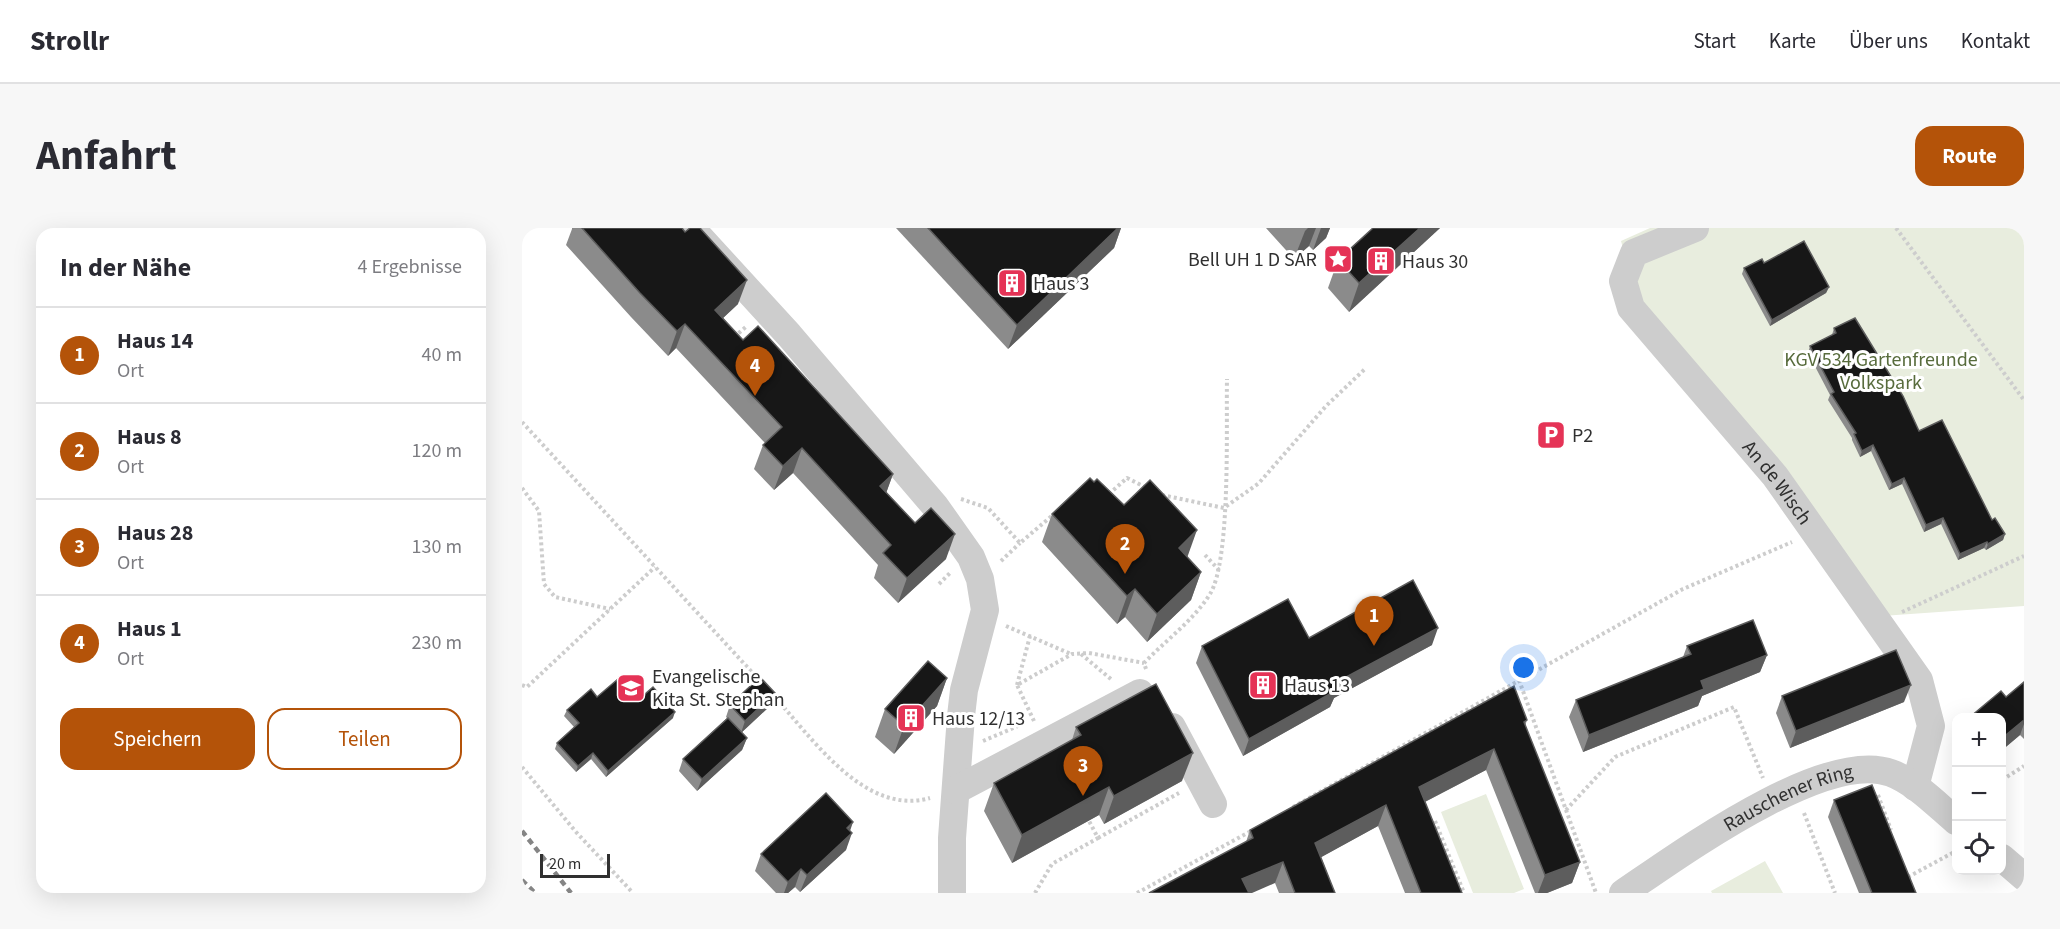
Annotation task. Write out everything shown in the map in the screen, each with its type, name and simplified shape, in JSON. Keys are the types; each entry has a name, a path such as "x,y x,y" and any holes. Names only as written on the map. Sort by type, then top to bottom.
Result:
{"street":[{"path":"691,228 765,309 935,506 971,556 980,579 984,602 977,646 964,690 956,790 952,893"},
{"name":"An de Wisch","path":"1695,228 1634,253 1623,281 1631,308 1775,476 1919,680 1931,726 1915,787"},
{"path":"956,790 1039,731 1143,683 1207,792"},
{"name":"Rauschener Ring","path":"1623,893 1678,856 1783,794 1830,774 1859,768 1890,772 1915,787 1952,818"},
{"path":"2006,862 2024,877"}],"path":[{"path":"1896,228 2024,400"},
{"path":"728,343 765,309"},
{"path":"1160,494 1224,508 1260,483 1326,406 1366,368"},
{"path":"1143,683 1211,593 1219,570 1224,508 1227,379"},
{"path":"522,422 843,772 872,793 920,801 956,790"},
{"path":"1102,500 1127,478 1149,489"},
{"path":"522,488 539,511 544,584 555,597 610,609"},
{"path":"935,506 963,499 988,508 1020,543 1056,512"},
{"path":"1286,811 1683,589 1814,532"},
{"path":"1205,555 1219,570"},
{"path":"1879,623 2024,556"},
{"path":"522,685 527,687 655,567"},
{"path":"984,602 994,604 994,621 1072,654"},
{"path":"1030,636 1017,685 1039,731"},
{"path":"1017,685 1072,654 1081,653 1143,683"},
{"path":"1081,653 1143,683"},
{"path":"1519,680 1596,893"},
{"path":"1566,810 1615,757 1734,706 1835,893"},
{"path":"1039,731 1041,716"},
{"path":"976,744 1039,731"},
{"path":"2006,777 2024,766"},
{"path":"522,767 576,832 633,893"},
{"path":"1868,769 1892,834"},
{"path":"1035,893 1052,864 1098,837 1207,792"},
{"path":"1084,813 1098,837"},
{"path":"1435,820 1464,893"},
{"path":"1137,893 1256,828"},
{"path":"1227,845 1231,855"},
{"path":"1908,877 1952,852"},
{"path":"1904,867 1911,885"}],"green space":[{"name":"KGV 534 Gartenfreunde Volkspark","path":"1650,228 2024,228 2024,606 1882,616 1639,307 1621,241"},
{"path":"1486,794 1524,889 1514,893 1473,893 1441,812"},
{"path":"1765,861 1783,893 1712,893 1711,891"}],"building":[{"path":"582,228 682,228 685,232 690,228 700,228 747,280 715,310 743,340 758,326 893,474 880,486 915,523 931,508 955,534 907,578 883,553 891,545 802,448 783,466 763,445 782,427 685,324 677,331"},
{"name":"Haus 3","path":"928,228 1118,228 1017,325"},
{"path":"1373,228 1420,228 1359,283 1338,260"},
{"path":"1804,241 1829,287 1772,320 1744,268 1762,259 1764,263"},
{"path":"1855,318 1903,396 1919,431 1942,420 1992,520 1995,518 2005,534 1988,544 1987,542 1960,554 1943,518 1926,525 1904,478 1892,484 1873,445 1862,451 1854,434 1856,433 1831,394 1834,392 1810,346 1836,333 1834,328"},
{"path":"1090,478 1094,482 1097,479 1124,505 1150,480 1197,530 1179,548 1201,572 1157,614 1135,589 1127,596 1052,514"},
{"path":"1413,580 1438,628 1333,684 1337,690 1249,739 1202,646 1288,599 1309,638"},
{"path":"1753,620 1767,655 1701,681 1704,689 1589,735 1576,700 1691,654 1687,646"},
{"path":"1896,650 1911,685 1796,731 1782,696"},
{"path":"928,661 947,678 904,726 885,709"},
{"path":"760,677 775,693 745,721 730,705"},
{"path":"618,679 637,701 653,687 675,712 608,771 593,753 578,766 557,743 579,723 567,710 591,689 597,697"},
{"path":"2024,682 2024,720 2006,735 2006,713 1975,713 2001,691 2006,697"},
{"path":"1156,684 1193,753 1114,796 1109,787 1022,835 994,783 1081,735 1076,727"},
{"path":"1514,686 1527,720 1524,722 1580,862 1545,875 1494,749 1419,787 1462,893 1421,893 1386,805 1315,843 1335,893 1295,893 1283,862 1242,879 1249,893 1149,893 1253,838 1250,830"},
{"path":"728,718 747,738 702,779 683,759"},
{"path":"1872,785 1916,893 1872,893 1834,800"},
{"path":"826,793 853,822 847,828 852,833 807,875 801,869 788,882 761,854"}],"railway":[{"path":"522,831 571,893"},
{"path":"522,880 535,893"}],"place":[{"name":"Bell UH 1 D SAR","path":"1338,259"},
{"name":"Haus 30","path":"1381,261"},
{"name":"Haus 3","path":"1012,283"},
{"name":"Haus 1","path":"755,396"},
{"name":"P2","path":"1551,435"},
{"name":"Haus 8","path":"1125,574"},
{"name":"Haus 14","path":"1374,646"},
{"name":"Haus 13","path":"1263,685"},
{"name":"Evangelische Kita St. Stephan","path":"631,688"},
{"name":"Haus 12/13","path":"911,718"},
{"name":"Haus 28","path":"1083,796"}]}
